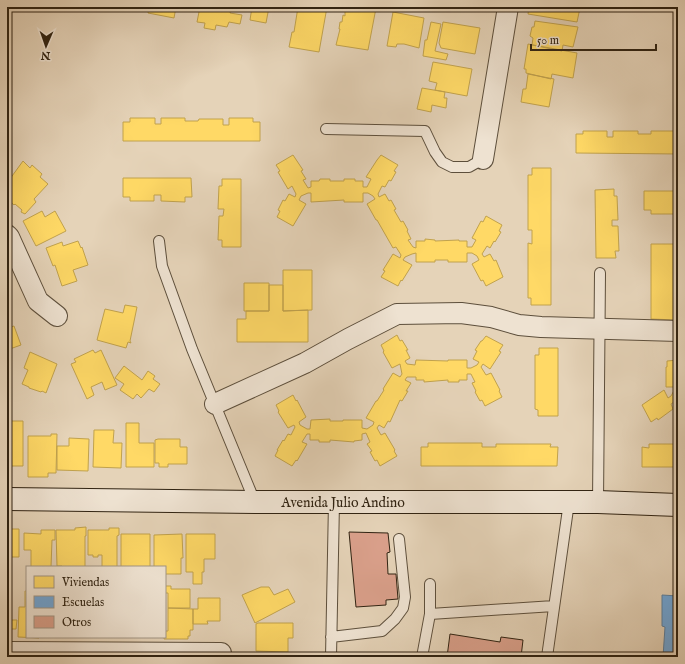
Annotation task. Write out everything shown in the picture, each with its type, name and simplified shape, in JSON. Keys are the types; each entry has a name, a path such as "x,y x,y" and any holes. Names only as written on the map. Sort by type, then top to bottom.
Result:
{"street":[{"path":"483,159 508,7"},
{"path":"7,235 38,301 57,316"},
{"path":"215,404 305,363 397,314 461,313 491,317 519,325 541,327 678,331"},
{"name":"Avenida Julio Andino","path":"7,499 255,502 598,502 678,506"},
{"path":"11,654 151,655 222,653"}],"lane":[{"path":"326,129 426,131 435,152 442,162 452,166 469,167 483,159"},
{"path":"159,241 162,266 192,349 255,502"},
{"path":"598,502 600,273"},
{"path":"331,657 334,502"},
{"path":"547,657 569,502"},
{"path":"331,637 382,631 395,619 403,608 406,597 399,539"},
{"path":"422,657 430,614 430,584"},
{"path":"430,614 554,606"}],"building: Viviendas":[{"path":"149,7 176,7 174,18 148,13"},
{"path":"200,7 231,7 230,13 242,15 240,24 229,22 227,27 216,25 215,30 204,28 205,23 197,22"},
{"path":"252,7 269,7 266,23 250,20"},
{"path":"298,7 327,7 319,52 289,47 292,32 294,32"},
{"path":"345,7 376,8 368,50 336,45 340,22 342,22 343,15 345,16"},
{"path":"529,7 586,7 586,9 580,8 577,22 528,14"},
{"path":"393,12 424,18 419,48 404,44 397,44 396,47 387,46"},
{"path":"535,21 578,27 573,47 563,45 562,51 532,45 533,38 530,36"},
{"path":"431,22 441,24 435,51 448,54 446,60 423,56 425,40 427,40"},
{"path":"443,22 480,28 475,54 441,48 439,43"},
{"path":"528,44 577,53 573,78 552,74 551,79 526,73 526,69 524,69"},
{"path":"433,62 472,69 467,96 435,90 437,83 429,81"},
{"path":"528,74 554,79 549,107 521,102 523,89 526,89"},
{"path":"422,88 445,92 444,98 447,98 446,108 432,105 431,112 417,109"},
{"path":"130,118 155,118 155,124 161,124 161,118 185,118 185,121 198,121 199,119 223,119 223,125 229,125 229,118 253,118 253,122 260,122 260,141 123,141 123,122 130,122"},
{"path":"583,131 607,131 607,137 613,137 613,131 638,131 638,134 651,134 651,131 675,131 675,137 678,137 678,154 576,153 576,134 583,134"},
{"path":"293,155 303,170 301,171 306,179 303,180 308,188 311,187 311,181 319,181 320,179 344,181 344,179 355,179 355,181 363,181 363,187 367,187 371,179 366,177 381,155 398,165 394,171 396,172 391,181 389,180 385,187 382,186 378,194 379,197 385,194 389,201 391,200 396,209 394,210 408,230 407,231 411,239 408,240 413,247 416,248 416,241 425,241 425,239 435,241 467,241 467,247 472,247 476,240 472,238 481,221 483,222 486,216 502,225 499,231 501,232 495,242 494,241 490,248 487,246 482,254 484,257 490,254 494,261 496,260 503,277 486,286 483,280 481,281 472,264 479,260 477,256 472,253 467,253 467,262 435,260 435,262 416,262 416,253 405,257 403,260 412,265 398,286 381,277 385,271 383,270 393,254 400,258 401,255 396,247 393,248 367,204 375,199 368,193 363,193 363,202 344,202 344,200 311,202 311,193 308,193 301,196 299,200 306,204 293,226 277,217 280,211 278,210 283,200 285,201 289,194 295,197 296,194 292,186 288,189 278,172 280,171 276,165"},
{"path":"23,161 30,168 32,165 42,174 40,177 48,184 34,199 36,202 25,214 21,212 22,210 15,204 14,205 7,199 7,183"},
{"path":"532,168 551,168 551,305 531,305 531,298 528,298 528,243 532,244 532,230 528,230 528,175 532,175"},
{"path":"123,178 191,178 192,197 185,197 185,202 161,201 161,195 154,195 154,201 130,201 130,197 123,197"},
{"path":"222,179 241,179 241,247 222,247 222,240 218,240 219,216 223,216 224,209 218,209 219,186 222,186"},
{"path":"614,189 614,196 617,196 618,220 612,220 612,226 618,226 619,251 615,251 616,258 596,258 595,190"},
{"path":"644,191 678,191 678,208 675,208 675,214 651,214 651,210 644,210"},
{"path":"42,211 45,217 55,211 66,231 36,246 23,221"},
{"path":"78,241 81,248 82,247 88,265 73,270 77,281 62,286 55,265 53,266 46,248 62,242 63,246"},
{"path":"651,244 678,244 678,320 651,319"},
{"path":"283,270 312,270 312,310 283,311"},
{"path":"244,283 269,283 269,311 244,311"},
{"path":"269,285 283,285 283,311 308,310 308,342 237,342 237,319 246,319 246,311 269,311"},
{"path":"125,305 137,307 130,341 131,343 128,342 126,348 97,340 105,309 123,313"},
{"path":"7,317 11,327 14,326 21,345 7,350"},
{"path":"397,335 408,350 406,350 410,358 405,361 407,364 415,365 416,360 467,360 467,368 471,368 479,362 473,359 477,351 475,350 486,336 503,345 499,351 501,352 490,369 483,364 481,367 486,375 491,373 502,397 485,406 475,392 476,391 472,383 475,382 471,374 467,374 467,380 459,380 459,382 448,382 448,380 424,382 424,380 416,380 416,377 407,377 405,380 411,383 406,391 408,391 402,401 400,400 390,422 388,421 384,428 379,425 377,428 381,435 385,433 397,456 380,466 370,452 372,451 367,444 370,442 366,433 362,434 362,440 354,442 330,440 330,442 319,442 319,440 310,440 310,434 307,434 302,442 307,444 297,461 296,460 292,466 275,456 283,440 284,441 288,434 291,435 295,427 294,425 288,428 278,412 279,411 276,405 293,395 306,417 299,422 300,425 307,429 310,429 311,420 362,420 362,428 367,429 373,425 374,422 366,418 393,373 400,377 402,374 400,364 392,368 383,352 384,351 381,345"},
{"path":"539,348 558,348 558,416 538,416 538,410 535,409 535,355 539,355"},
{"path":"93,350 95,353 101,350 117,385 105,390 102,382 91,387 94,395 87,399 71,364 76,362 74,359"},
{"path":"30,352 57,364 46,393 29,388 22,384 28,370 24,368"},
{"path":"678,360 678,404 674,402 671,404 673,409 658,420 657,418 651,422 642,405 664,390 668,398 671,396 676,387 666,387 667,361"},
{"path":"124,366 142,380 148,371 155,376 153,379 160,384 154,392 149,389 141,398 137,394 133,399 120,390 124,384 115,378"},
{"path":"7,421 23,421 23,466 7,466"},
{"path":"126,423 139,423 139,443 154,443 154,467 126,467"},
{"path":"94,430 114,430 113,443 122,443 121,468 93,467"},
{"path":"51,434 57,434 56,473 48,473 48,477 28,477 28,436 51,436"},
{"path":"69,438 89,439 88,471 57,470 57,446 69,446"},
{"path":"180,439 180,447 187,447 187,464 168,464 168,467 159,467 159,463 155,463 155,440"},
{"path":"428,443 482,443 482,447 496,447 496,444 551,444 550,447 558,447 557,466 421,466 421,447 428,447"},
{"path":"649,444 678,444 678,467 642,467 642,447 649,448"},
{"path":"7,526 11,526 11,529 19,529 19,557 7,557"},
{"path":"86,527 85,566 57,566 56,530 75,530 75,528"},
{"path":"109,528 119,528 119,535 117,536 117,566 102,566 102,555 93,557 93,555 88,555 88,530 109,530"},
{"path":"41,530 55,530 55,540 52,540 51,566 31,566 31,550 24,550 24,533 41,534"},
{"path":"121,534 150,534 150,566 121,566"},
{"path":"182,534 183,558 181,558 181,574 166,574 166,566 154,566 154,535"},
{"path":"186,534 215,534 215,559 204,559 202,584 193,584 193,572 186,572"},
{"path":"166,586 171,586 171,589 190,589 190,608 168,608 168,593 166,593"},
{"path":"261,587 269,587 274,595 288,589 295,602 255,623 242,595"},
{"path":"26,591 26,637 18,637 19,607 25,607"},
{"path":"7,598 10,598 9,620 17,620 16,629 9,629 9,632 7,632"},
{"path":"198,598 220,598 220,621 207,621 208,624 193,624 193,609 198,609"},
{"path":"168,608 193,609 193,630 190,630 190,636 188,636 188,639 164,639 166,638 166,631 168,631"},
{"path":"293,623 293,638 288,638 288,652 256,651 256,624"}],"building: Escuelas":[{"path":"662,595 678,596 678,657 663,657 665,627 662,626"}],"building: Otros":[{"path":"349,532 388,533 390,552 387,553 388,574 396,574 398,599 386,600 386,605 356,607"},
{"path":"450,634 500,642 501,637 523,640 521,657 447,657"}]}
